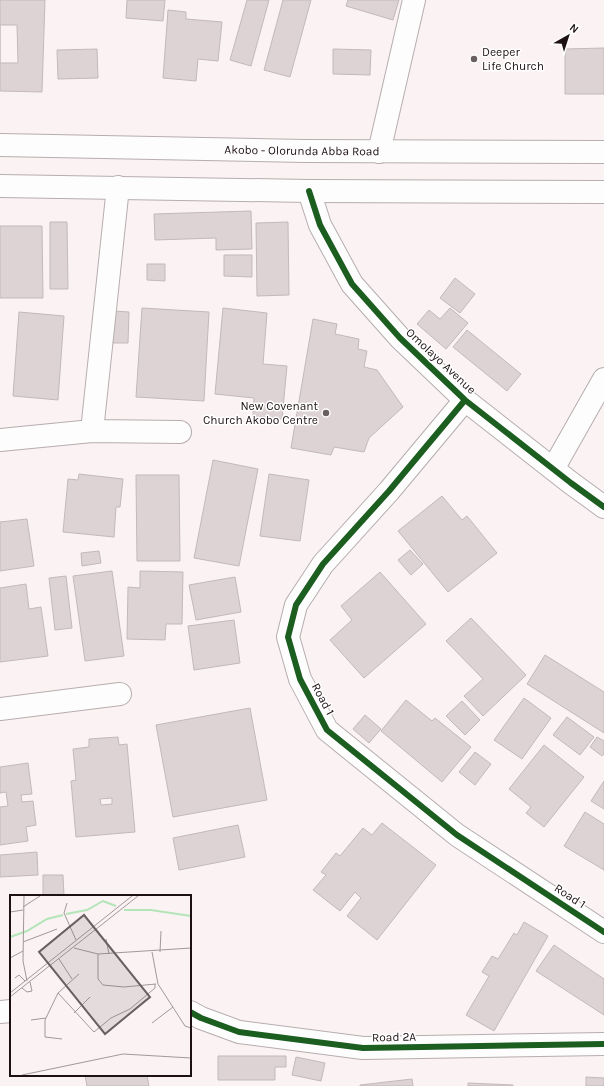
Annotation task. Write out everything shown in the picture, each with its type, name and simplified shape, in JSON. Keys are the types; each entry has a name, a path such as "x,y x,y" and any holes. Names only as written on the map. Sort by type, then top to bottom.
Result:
{"street":[{"path":"379,152 414,0"},
{"name":"Akobo - Olorunda Abba Road","path":"0,145 379,152 604,152"},
{"path":"0,186 309,191 604,192"},
{"path":"92,431 118,187"},
{"name":"Omolayo Avenue","path":"309,191 320,225 352,284 400,338 465,400 604,507"},
{"path":"553,469 604,379"},
{"name":"Road 1","path":"465,400 389,491 323,564 296,605 288,637 300,679 327,730 457,835 604,932"},
{"path":"0,440 92,431 180,432"},
{"path":"0,709 120,694"},
{"path":"0,1012 10,1011"},
{"name":"Road 2A","path":"191,1013 201,1018 239,1032 363,1048 604,1044"}],"building":[{"path":"0,0 45,0 42,92 0,91 0,63 18,63 17,25 0,25"},
{"path":"127,0 165,0 163,21 126,18"},
{"path":"247,0 269,0 251,66 230,60"},
{"path":"283,0 311,0 290,77 264,70"},
{"path":"348,0 399,0 393,20 346,6"},
{"path":"168,10 186,12 186,19 222,22 218,61 198,59 196,81 163,78"},
{"path":"604,48 604,94 565,94 565,49"},
{"path":"97,49 98,78 58,79 57,50"},
{"path":"333,49 371,50 370,75 333,74"},
{"path":"251,211 252,249 216,250 216,238 155,240 154,214"},
{"path":"50,222 67,222 68,289 50,289"},
{"path":"288,222 289,295 257,296 256,223"},
{"path":"0,226 42,226 43,298 0,298"},
{"path":"224,255 252,255 252,277 224,276"},
{"path":"147,264 165,264 165,281 147,280"},
{"path":"455,278 475,294 460,313 440,298"},
{"path":"142,308 209,312 204,401 136,397"},
{"path":"223,308 267,313 263,364 287,366 282,419 253,416 254,398 215,394"},
{"path":"450,308 468,323 446,349 417,324 429,310 440,319"},
{"path":"114,311 129,312 128,343 113,343"},
{"path":"19,312 64,316 58,400 13,396"},
{"path":"313,319 337,324 335,334 359,339 358,349 367,351 364,367 377,370 403,407 369,438 364,452 334,447 331,455 291,448"},
{"path":"467,330 521,374 507,391 453,347"},
{"path":"213,460 258,469 239,566 194,558"},
{"path":"79,474 123,479 120,507 116,507 114,537 63,532 68,479 78,480"},
{"path":"269,474 309,480 300,541 260,536"},
{"path":"136,475 179,475 180,561 137,561"},
{"path":"442,496 462,520 467,516 497,553 448,592 398,531"},
{"path":"27,519 34,566 0,571 0,522"},
{"path":"410,550 423,564 411,575 398,560"},
{"path":"99,551 101,563 82,566 81,553"},
{"path":"112,571 124,656 85,661 73,576"},
{"path":"140,571 183,572 182,624 166,624 165,640 127,639 128,587 140,588"},
{"path":"380,572 426,624 364,678 330,640 352,620 341,606"},
{"path":"66,576 72,628 55,630 49,578"},
{"path":"235,577 241,612 196,620 189,585"},
{"path":"26,584 29,609 41,607 48,656 0,662 0,588"},
{"path":"471,618 526,675 483,716 464,696 483,679 446,641"},
{"path":"234,620 240,663 194,670 188,626"},
{"path":"545,655 604,692 604,733 527,684"},
{"path":"524,698 551,718 522,759 494,740"},
{"path":"406,700 432,721 435,718 471,747 442,782 381,731"},
{"path":"462,701 480,720 465,735 446,716"},
{"path":"250,708 267,800 173,817 156,725"},
{"path":"365,715 381,729 369,743 353,729"},
{"path":"567,717 594,737 580,755 553,735"},
{"path":"118,737 119,745 127,744 135,832 76,837 71,781 76,780 73,749 89,747 89,739","holes":["112,798 112,804 101,805 100,799"]},
{"path":"597,737 604,741 604,754 602,756 590,747"},
{"path":"544,745 584,777 544,827 526,813 531,807 509,789"},
{"path":"475,752 491,764 475,785 459,772"},
{"path":"28,763 32,794 21,795 22,802 33,801 36,825 26,827 28,841 0,845 0,807 8,806 6,792 0,793 0,767"},
{"path":"604,781 604,809 591,801"},
{"path":"585,812 604,824 604,870 564,846"},
{"path":"382,823 436,865 377,940 347,916 361,898 355,892 340,911 313,890 326,875 321,872 336,853 340,856 363,828 372,835"},
{"path":"238,825 245,857 179,870 173,838"},
{"path":"37,852 38,875 0,877 0,855"},
{"path":"43,875 63,875 64,895 43,895"},
{"path":"524,922 548,936 494,1031 466,1015 489,976 482,972 492,956 498,959 514,933 517,935"},
{"path":"554,945 604,979 604,1015 536,971"},
{"path":"218,1056 286,1056 286,1067 275,1067 275,1080 218,1080"},
{"path":"296,1057 325,1063 321,1081 292,1075"},
{"path":"85,1076 147,1076 149,1086 87,1086"},
{"path":"586,1077 604,1078 604,1086 586,1086"},
{"path":"412,1079 413,1086 360,1086 360,1085"},
{"path":"468,1083 513,1085 513,1086 468,1086"}],"cycle path":[{"path":"309,191 320,225 352,284 400,338 465,400 604,507"},
{"path":"465,400 389,491 323,564 296,605 288,637 300,679 327,730 457,835 604,932"},
{"path":"191,1013 201,1018 239,1032 363,1048 604,1044"}],"place":[{"name":"Deeper Life Church","path":"474,59"},
{"name":"New Covenant Church Akobo Centre","path":"326,413"}]}
